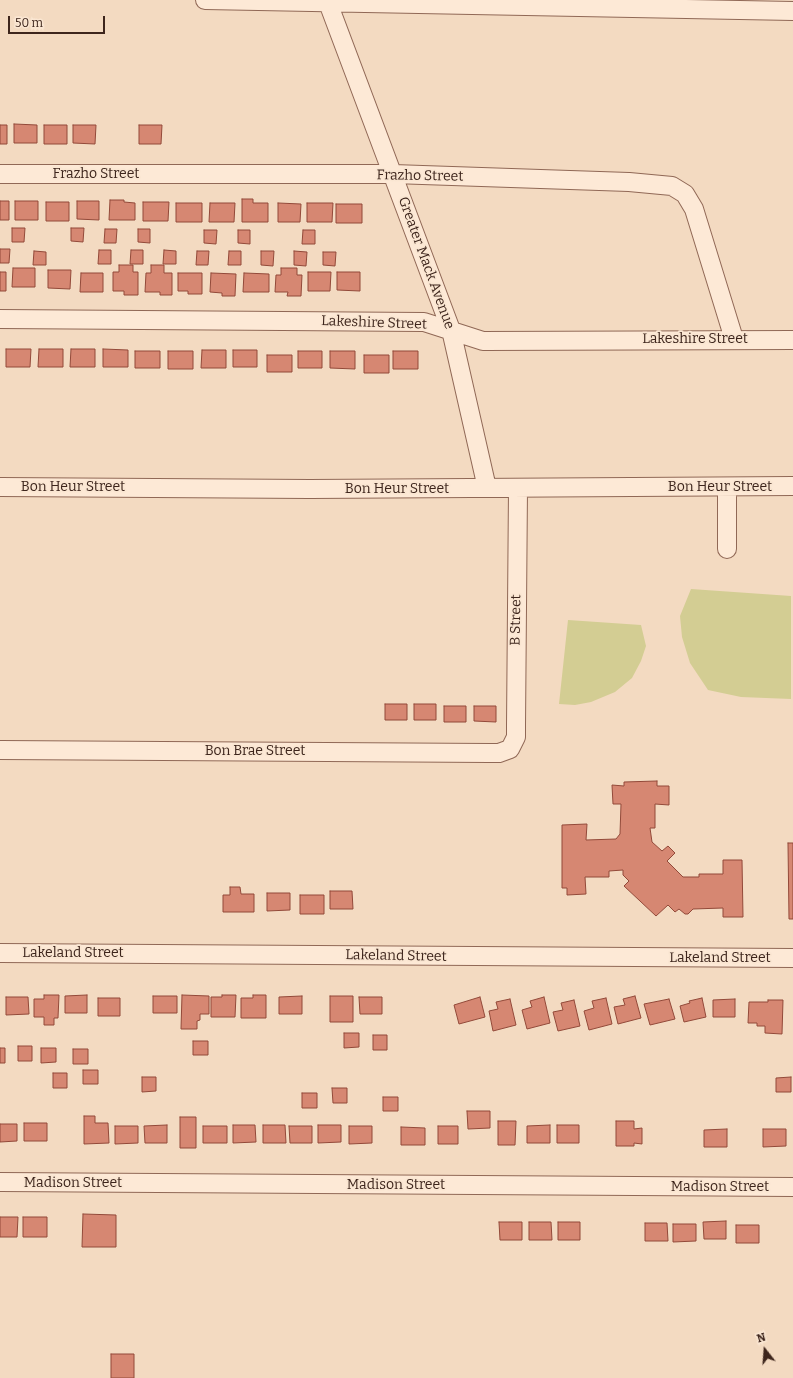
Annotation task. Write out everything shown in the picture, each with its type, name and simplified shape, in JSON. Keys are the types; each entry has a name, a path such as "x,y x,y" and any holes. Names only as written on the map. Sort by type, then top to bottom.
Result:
{"street":[{"path":"205,0 328,0 793,11"},
{"name":"Greater Mack Avenue","path":"328,0 451,330 487,488"},
{"name":"Frazho Street","path":"0,174 393,174 629,182 672,186 685,194 694,209 734,339"},
{"name":"Lakeshire Street","path":"0,319 424,322 483,341 793,340"},
{"name":"Bon Heur Street","path":"0,487 518,489 793,486"},
{"path":"727,487 727,549"},
{"name":"B Street","path":"510,749 516,737 518,489"},
{"name":"Bon Brae Street","path":"0,750 499,753 510,749"},
{"name":"Lakeland Street","path":"0,953 793,958"},
{"name":"Madison Street","path":"0,1182 793,1187"}],"shaded area":[{"path":"691,589 791,596 791,699 741,697 708,690 690,663 682,637 680,616"},
{"path":"568,620 641,625 646,646 641,661 632,678 615,692 591,702 575,705 559,704"}],"building":[{"path":"14,124 37,125 37,143 14,143"},
{"path":"0,125 7,125 7,144 0,144"},
{"path":"44,125 67,125 67,144 44,144"},
{"path":"73,125 96,125 95,144 73,143"},
{"path":"139,125 162,125 161,144 139,144"},
{"path":"242,199 253,199 253,203 268,203 268,222 242,222"},
{"path":"110,200 124,200 124,202 135,203 135,220 109,220"},
{"path":"0,201 9,201 9,220 0,220"},
{"path":"15,201 38,201 38,220 15,220"},
{"path":"77,201 99,201 99,220 77,219"},
{"path":"46,202 69,202 69,221 46,221"},
{"path":"143,202 169,202 168,221 143,221"},
{"path":"176,203 202,203 202,222 176,222"},
{"path":"210,203 235,203 234,222 209,222"},
{"path":"278,203 301,204 300,222 278,222"},
{"path":"307,203 333,203 332,222 307,222"},
{"path":"336,204 362,204 362,223 336,223"},
{"path":"12,228 25,228 24,242 12,242"},
{"path":"71,228 84,228 83,242 71,241"},
{"path":"105,229 117,229 116,243 104,243"},
{"path":"138,229 150,229 150,243 138,242"},
{"path":"204,230 217,230 216,244 204,243"},
{"path":"238,230 250,230 250,244 238,243"},
{"path":"303,230 315,230 315,244 302,244"},
{"path":"0,249 10,249 9,263 0,263"},
{"path":"99,250 111,250 111,264 98,264"},
{"path":"131,250 143,250 143,264 130,264"},
{"path":"164,250 176,251 176,264 163,264"},
{"path":"34,251 46,252 46,265 33,265"},
{"path":"197,251 209,251 208,265 196,265"},
{"path":"229,251 241,251 241,265 228,265"},
{"path":"261,251 274,251 273,266 261,265"},
{"path":"294,251 307,252 306,266 294,265"},
{"path":"323,252 336,252 335,266 323,265"},
{"path":"119,265 133,265 133,272 138,272 138,295 124,295 124,291 113,291 113,272 119,272"},
{"path":"151,265 164,265 164,273 172,273 172,295 160,295 160,292 145,292 146,273 151,273"},
{"path":"13,268 35,268 35,287 12,287"},
{"path":"281,268 297,268 297,275 302,275 301,296 287,296 288,292 275,292 276,275 281,275"},
{"path":"48,270 71,270 70,289 48,288"},
{"path":"0,272 6,272 6,291 0,291"},
{"path":"308,272 331,272 330,291 308,291"},
{"path":"337,272 360,272 360,291 337,290"},
{"path":"81,273 103,273 103,292 80,292"},
{"path":"178,273 202,273 202,294 188,294 188,291 178,291"},
{"path":"211,273 236,274 235,296 222,296 222,293 210,292"},
{"path":"244,273 269,274 269,292 243,292"},
{"path":"6,349 31,349 30,367 6,367"},
{"path":"39,349 63,349 63,367 38,367"},
{"path":"71,349 95,349 95,367 70,367"},
{"path":"103,349 128,350 128,367 103,367"},
{"path":"202,350 226,350 226,368 201,368"},
{"path":"233,350 257,350 257,367 233,367"},
{"path":"135,351 160,351 160,368 135,368"},
{"path":"168,351 193,351 193,369 168,369"},
{"path":"298,351 322,351 322,368 298,368"},
{"path":"330,351 355,351 355,369 330,368"},
{"path":"393,351 418,351 418,369 393,369"},
{"path":"267,355 292,355 292,372 267,372"},
{"path":"364,355 389,355 389,373 364,373"},
{"path":"385,704 407,704 407,720 385,720"},
{"path":"414,704 436,704 436,720 414,720"},
{"path":"444,706 466,706 466,722 444,722"},
{"path":"474,706 496,706 496,722 474,721"},
{"path":"657,781 657,786 669,786 669,805 655,804 655,828 650,828 652,842 662,851 668,846 675,853 667,861 683,877 699,877 699,874 723,874 723,860 742,860 743,917 723,917 723,908 693,909 688,914 685,914 679,909 675,912 668,905 656,916 624,886 629,881 623,875 623,870 609,871 609,877 585,877 586,894 567,895 567,888 562,888 562,825 587,824 586,840 616,839 620,834 621,804 613,804 612,785 624,786 624,782"},
{"path":"788,843 793,843 793,919 789,919"},
{"path":"230,887 240,887 241,894 254,894 254,912 223,912 223,895 230,895"},
{"path":"330,891 352,891 353,909 330,909"},
{"path":"267,893 290,893 290,910 267,911"},
{"path":"300,895 324,895 324,914 300,914"},
{"path":"44,995 59,995 58,1018 54,1018 54,1025 44,1025 44,1017 34,1017 34,999 44,999"},
{"path":"87,995 87,1013 65,1013 65,996"},
{"path":"182,995 209,996 209,1014 200,1014 200,1020 197,1021 197,1029 181,1029"},
{"path":"222,995 236,995 235,1017 211,1017 211,997 222,997"},
{"path":"253,995 266,995 266,1018 241,1018 241,998 253,998"},
{"path":"153,996 177,996 177,1013 153,1013"},
{"path":"302,996 302,1014 279,1014 279,997"},
{"path":"330,996 353,996 353,1022 330,1022"},
{"path":"635,996 641,1018 618,1024 614,1007 625,1005 623,999"},
{"path":"6,997 28,997 29,1014 6,1015"},
{"path":"359,997 382,997 382,1014 360,1014"},
{"path":"480,997 485,1017 459,1024 454,1005"},
{"path":"544,997 550,1023 527,1029 522,1010 532,1007 530,1001"},
{"path":"98,998 120,998 120,1016 98,1016"},
{"path":"606,998 612,1024 589,1030 584,1011 594,1008 592,1001"},
{"path":"702,998 706,1017 684,1022 680,1006 690,1003 689,1001"},
{"path":"510,999 516,1025 493,1031 489,1011 498,1009 496,1002"},
{"path":"669,999 675,1019 650,1025 644,1004"},
{"path":"735,999 735,1017 713,1017 713,1000"},
{"path":"574,1000 580,1026 558,1031 553,1012 563,1010 561,1003"},
{"path":"768,1000 783,1000 782,1034 765,1033 765,1026 757,1026 757,1023 748,1023 749,1002 768,1002"},
{"path":"344,1033 359,1033 359,1047 344,1048"},
{"path":"373,1035 387,1035 387,1050 373,1050"},
{"path":"193,1041 208,1041 208,1055 193,1055"},
{"path":"18,1046 32,1046 32,1061 18,1061"},
{"path":"0,1048 5,1048 5,1063 0,1063"},
{"path":"41,1048 56,1048 56,1062 41,1063"},
{"path":"73,1049 88,1049 88,1064 73,1064"},
{"path":"83,1070 98,1070 98,1084 83,1084"},
{"path":"53,1073 67,1073 67,1088 53,1088"},
{"path":"142,1077 156,1077 156,1091 142,1092"},
{"path":"791,1077 791,1092 776,1092 776,1078"},
{"path":"332,1088 347,1088 347,1103 333,1103"},
{"path":"302,1093 317,1093 317,1108 302,1108"},
{"path":"383,1097 398,1097 398,1111 383,1111"},
{"path":"467,1111 490,1111 490,1128 468,1129"},
{"path":"84,1116 95,1116 95,1123 108,1123 109,1143 84,1144"},
{"path":"180,1117 196,1117 196,1148 180,1148"},
{"path":"498,1121 516,1121 515,1145 498,1145"},
{"path":"616,1121 634,1121 634,1129 642,1128 642,1144 634,1143 634,1146 616,1146"},
{"path":"24,1123 47,1123 47,1141 24,1141"},
{"path":"0,1124 17,1124 17,1141 0,1142"},
{"path":"167,1125 167,1143 145,1143 144,1126"},
{"path":"233,1125 255,1125 256,1142 233,1143"},
{"path":"263,1125 285,1125 286,1143 263,1143"},
{"path":"318,1125 341,1125 341,1142 318,1143"},
{"path":"550,1125 550,1143 527,1143 527,1126"},
{"path":"557,1125 579,1125 579,1143 557,1143"},
{"path":"115,1126 138,1126 138,1143 115,1144"},
{"path":"203,1126 227,1126 227,1143 203,1143"},
{"path":"289,1126 312,1126 312,1143 290,1143"},
{"path":"349,1126 372,1126 372,1143 349,1144"},
{"path":"438,1126 458,1126 458,1144 438,1144"},
{"path":"401,1127 425,1128 425,1145 401,1145"},
{"path":"727,1129 727,1147 704,1147 704,1130"},
{"path":"763,1129 786,1129 786,1146 763,1147"},
{"path":"83,1214 116,1215 116,1247 82,1247"},
{"path":"0,1217 18,1217 17,1237 0,1237"},
{"path":"23,1217 47,1217 47,1237 23,1237"},
{"path":"726,1221 726,1239 704,1239 703,1222"},
{"path":"499,1222 522,1222 522,1240 500,1240"},
{"path":"529,1222 551,1222 552,1240 529,1240"},
{"path":"558,1222 580,1222 580,1240 558,1240"},
{"path":"645,1223 667,1223 668,1241 645,1241"},
{"path":"673,1224 696,1224 696,1241 673,1242"},
{"path":"736,1225 759,1225 759,1243 736,1243"},
{"path":"111,1354 134,1354 134,1378 111,1378"}]}
